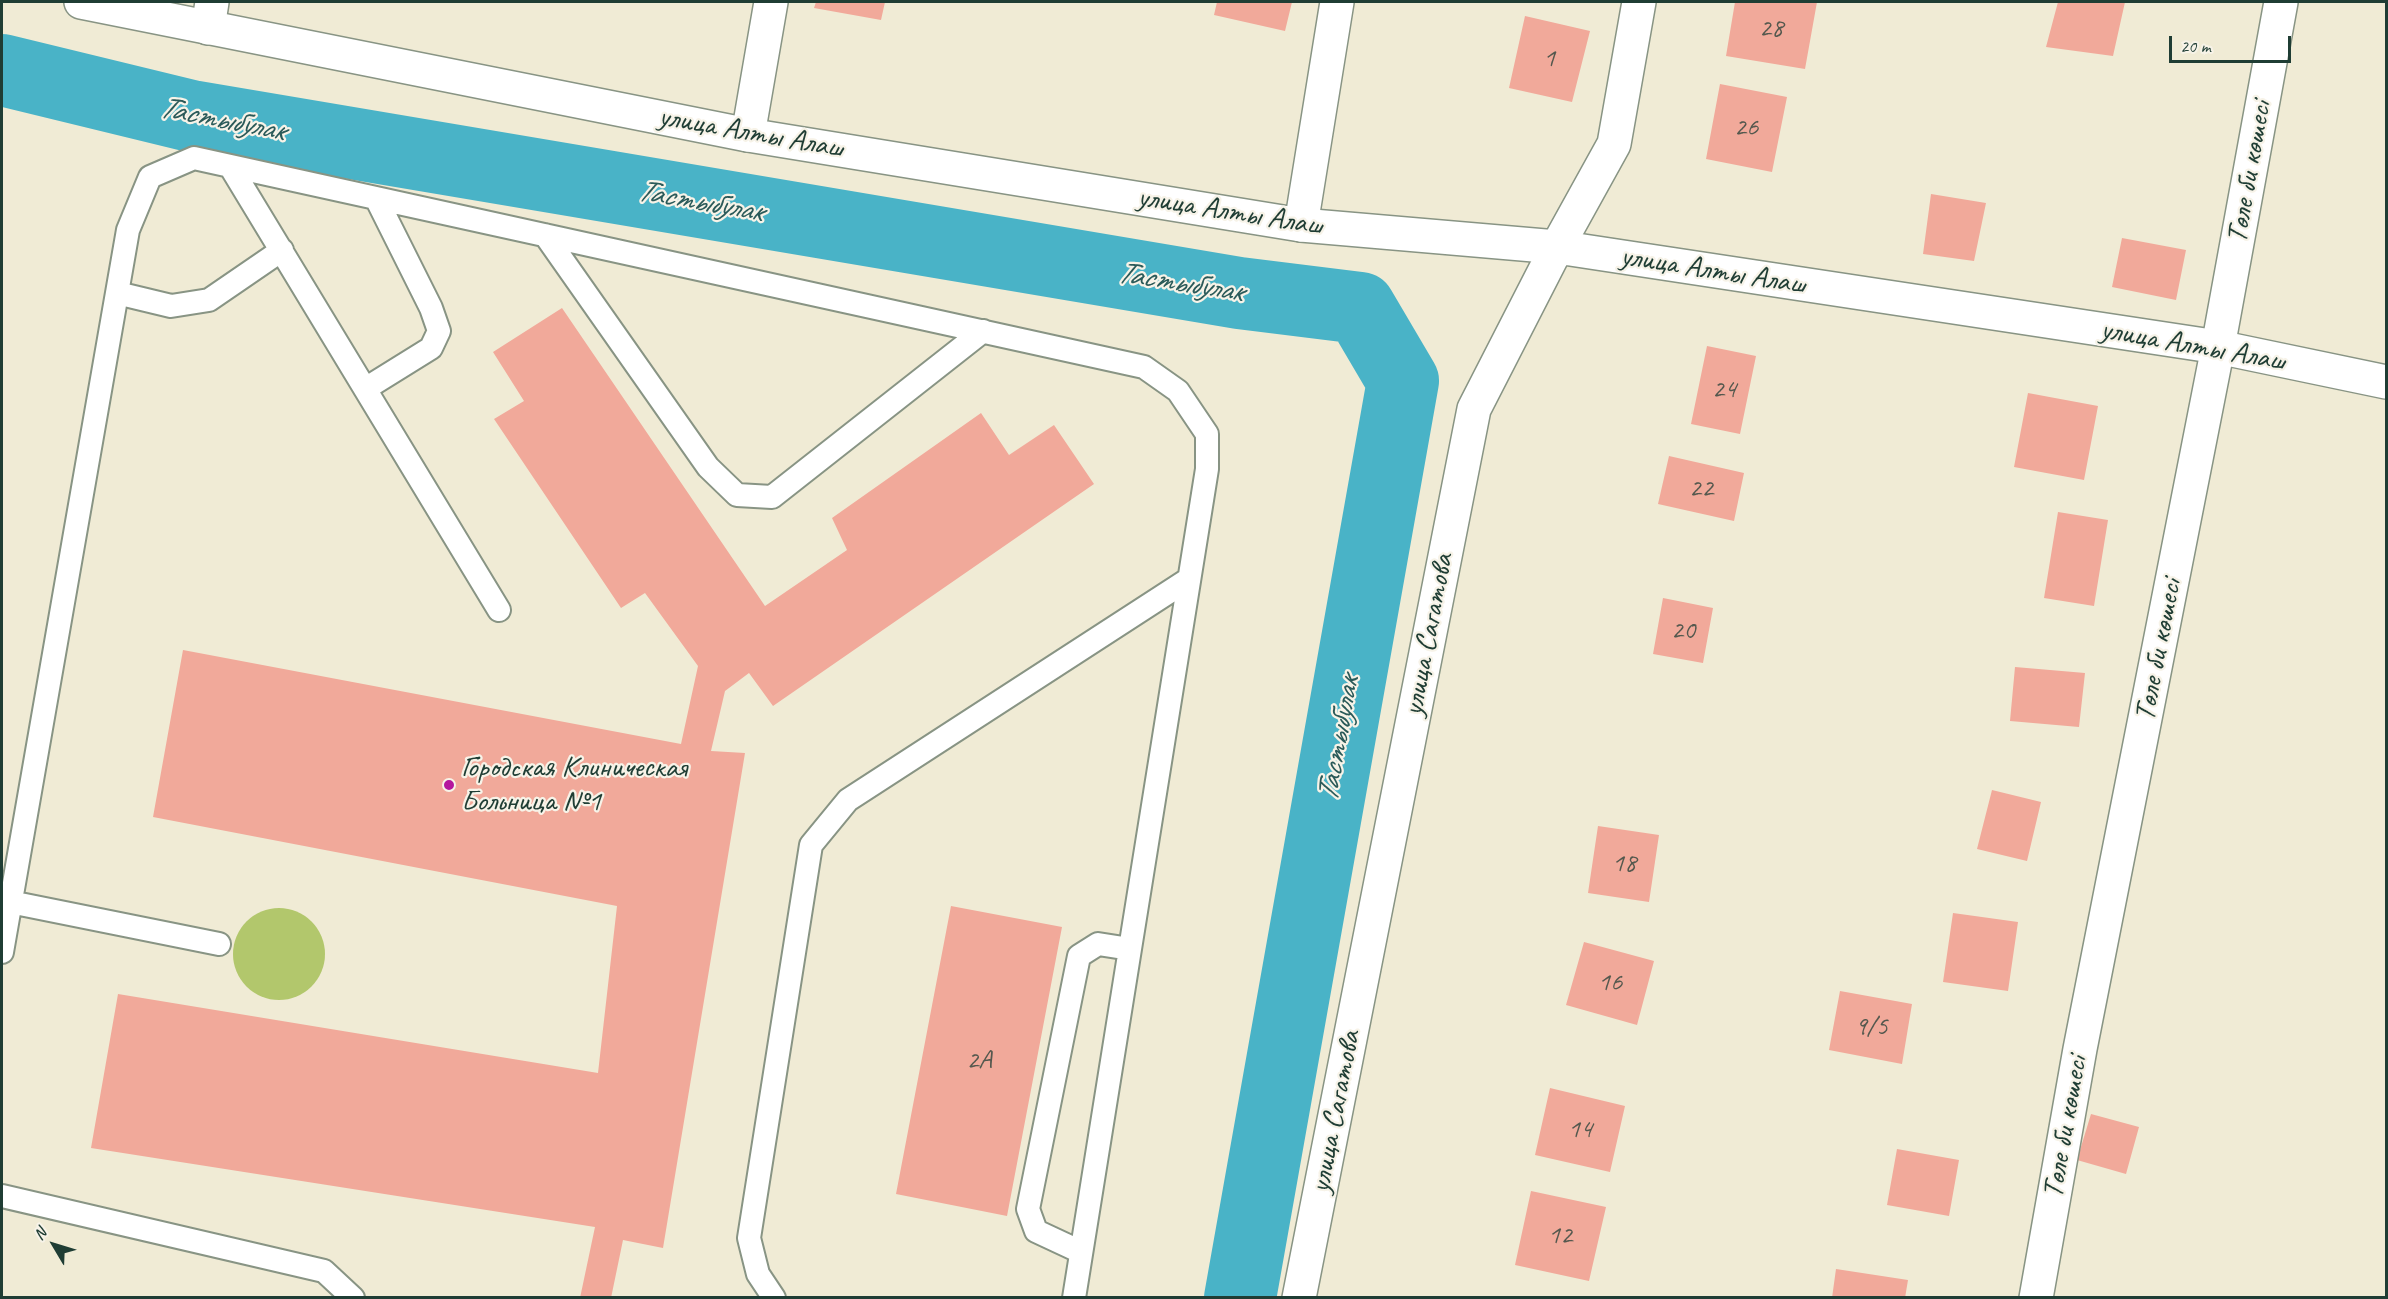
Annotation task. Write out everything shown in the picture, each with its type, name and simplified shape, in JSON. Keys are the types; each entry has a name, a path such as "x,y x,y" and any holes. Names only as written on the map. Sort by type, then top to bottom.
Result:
{"street":[{"name":"улица Алты Алаш","path":"81,2 210,15 748,135 1301,225 1557,247 2218,347 2386,382"},
{"path":"748,135 771,2"},
{"path":"1301,225 1337,2"},
{"name":"улица Сагатова","path":"1299,1298 1474,409 1557,247 1614,144 1639,2"},
{"name":"Төле би көшесі","path":"2036,1298 2080,1049 2218,347 2281,2"}],"lane":[{"path":"2,952 128,230 150,177 194,158 1144,367 1178,391 1207,434 1207,469 1074,1298"},
{"path":"230,166 499,610"},
{"path":"365,389 431,348 439,331 431,308 376,198"},
{"path":"545,235 708,467 737,495 772,497 983,332"},
{"path":"117,293 171,306 209,300 282,250"},
{"path":"774,1298 758,1274 749,1238 811,845 848,800 1189,579"},
{"path":"10,902 219,944"},
{"path":"1081,1252 1036,1231 1028,1209 1079,956 1098,944 1130,949"},
{"path":"2,1196 324,1271 353,1298"}],"green space":[{"path":"270,908 288,908 305,915 318,928 325,945 325,963 318,980 305,993 288,1000 270,1000 253,993 240,980 233,963 233,945 240,928 253,915"}],"building":[{"path":"816,2 885,2 881,20 814,8"},
{"path":"1217,2 1292,2 1285,31 1214,15"},
{"path":"1735,2 1817,2 1805,69 1726,56"},
{"path":"2058,2 2125,2 2113,56 2046,47"},
{"path":"1525,16 1590,31 1572,102 1509,88"},
{"path":"1720,84 1787,97 1772,172 1706,159"},
{"path":"1931,194 1986,203 1974,261 1923,254"},
{"path":"2122,238 2186,250 2176,300 2112,287"},
{"name":"Городская Клиническая Больница №1","path":"562,308 765,606 847,550 832,518 981,413 1009,455 1054,425 1094,484 773,706 749,673 725,691 711,751 745,753 663,1248 623,1240 611,1298 580,1298 595,1227 91,1148 118,994 598,1073 617,906 153,817 183,650 681,744 698,666 645,593 621,608 494,419 524,401 493,352"},
{"path":"1707,346 1756,356 1740,434 1691,424"},
{"path":"2028,393 2098,406 2084,480 2014,467"},
{"path":"1669,456 1744,473 1734,521 1658,504"},
{"path":"2058,512 2108,520 2094,606 2044,598"},
{"path":"1663,598 1713,608 1703,663 1653,654"},
{"path":"2015,667 2085,673 2079,727 2010,721"},
{"path":"1992,790 2041,802 2027,861 1977,849"},
{"path":"1598,826 1659,835 1649,902 1588,893"},
{"path":"951,906 1062,927 1007,1216 896,1194"},
{"path":"1953,913 2018,922 2008,991 1943,982"},
{"path":"1584,942 1654,961 1637,1025 1566,1005"},
{"path":"1840,991 1912,1004 1902,1064 1829,1050"},
{"path":"1550,1088 1625,1106 1610,1172 1535,1155"},
{"path":"2091,1114 2139,1127 2126,1174 2077,1160"},
{"path":"1897,1149 1959,1160 1949,1216 1887,1205"},
{"path":"1531,1191 1606,1207 1589,1281 1515,1265"},
{"path":"1836,1269 1908,1280 1905,1298 1832,1298"}],"waterway":[{"name":"Тастыбулак","path":"2,70 191,116 1239,293 1360,308 1403,381 1240,1298"}],"place":[{"name":"Городская Клиническая Больница №1","path":"449,785"}]}
